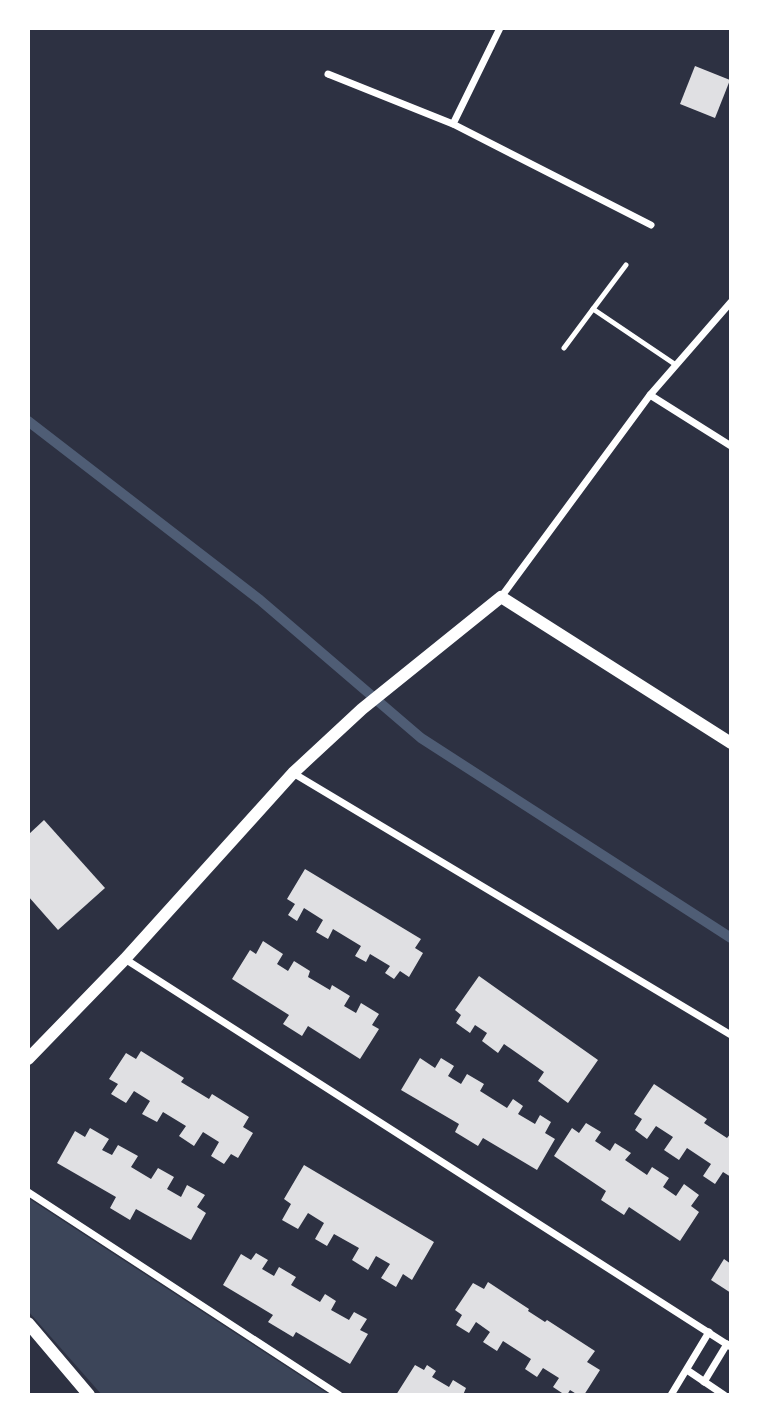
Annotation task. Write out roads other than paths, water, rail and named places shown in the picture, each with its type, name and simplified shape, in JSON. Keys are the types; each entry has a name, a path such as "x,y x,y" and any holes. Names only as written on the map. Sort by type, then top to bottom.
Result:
{"street":[{"path":"453,124 500,28"},
{"path":"328,74 453,124 651,225"},
{"path":"28,1059 125,959 293,773 362,709 501,597 650,395 731,302"},
{"path":"650,395 731,446"},
{"path":"501,597 731,743"},
{"path":"293,773 731,1035"},
{"path":"125,959 729,1346 704,1382"},
{"path":"28,1192 340,1395"},
{"path":"28,1323 89,1395"},
{"path":"671,1395 709,1332"},
{"path":"687,1370 724,1395"}],"lane":[{"path":"564,348 626,265"},
{"path":"593,309 676,365"}],"waterway":[{"path":"28,421 260,600 421,738 731,938"}]}
